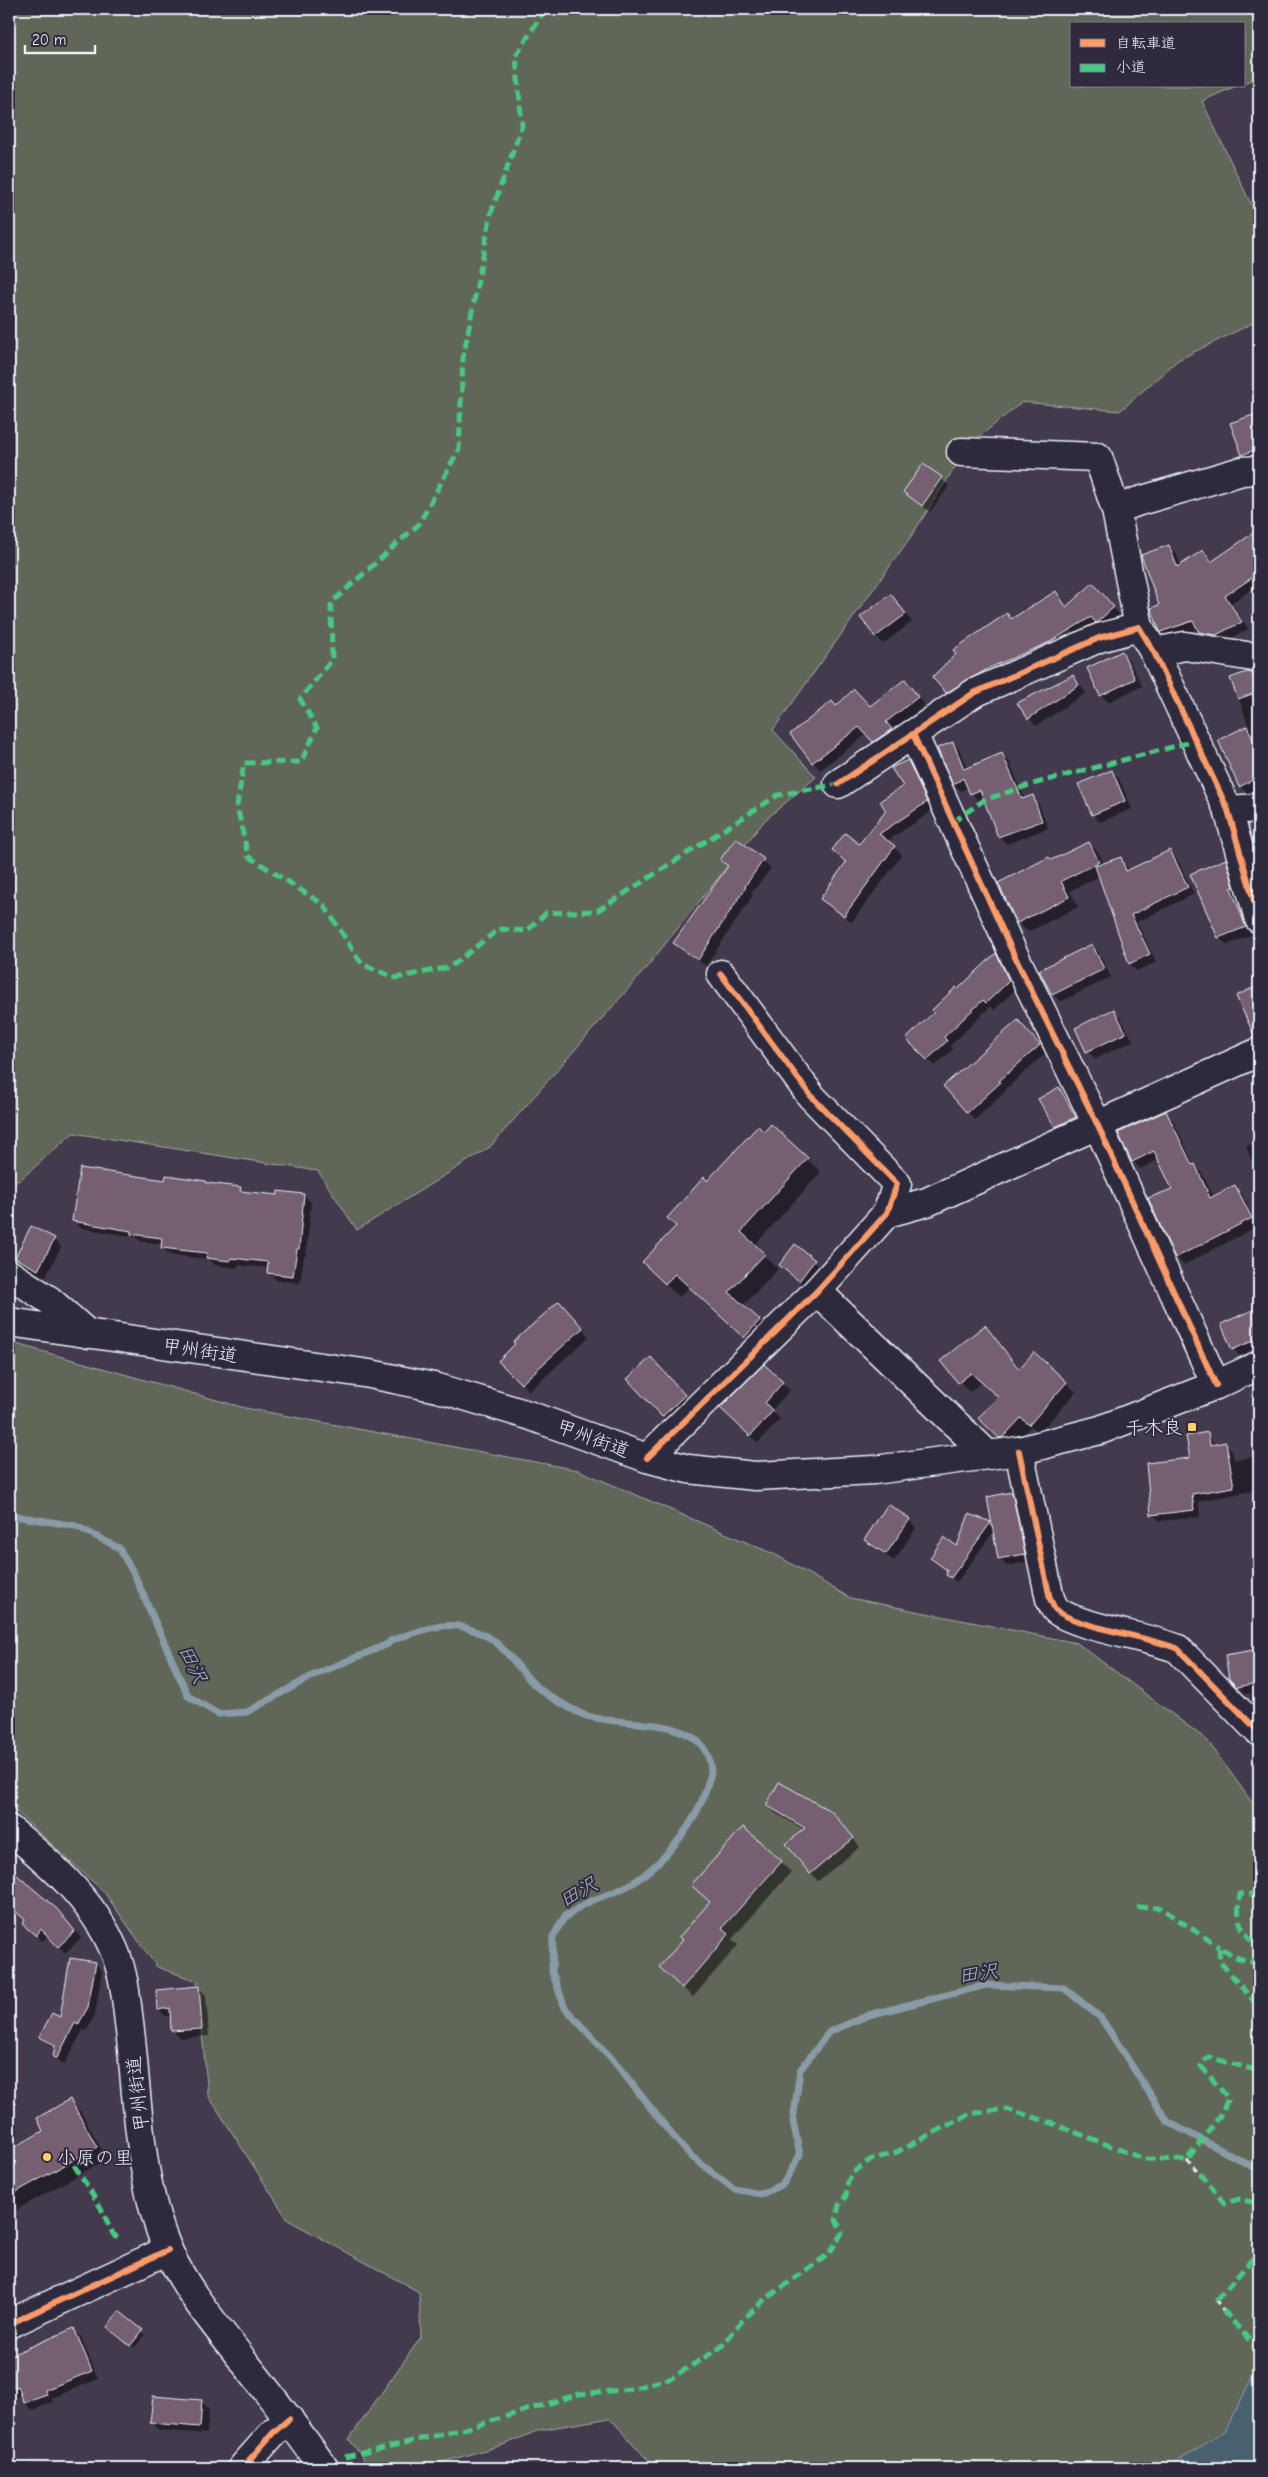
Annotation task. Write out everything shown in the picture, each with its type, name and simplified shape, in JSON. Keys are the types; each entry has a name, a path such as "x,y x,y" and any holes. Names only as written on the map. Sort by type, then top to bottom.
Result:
{"main road":[{"path":"961,452 1098,457 1116,510 1139,627 1154,652 1228,810 1259,919"},
{"path":"1116,510 1136,502 1242,471 1259,470"},
{"path":"838,784 974,693 1099,638 1139,627"},
{"path":"1154,652 1185,646 1259,658"},
{"path":"913,734 1013,952 1098,1126 1216,1385"},
{"path":"1228,810 1259,808"},
{"path":"647,1458 817,1291 887,1212 897,1184 811,1096 721,974"},
{"path":"887,1212 927,1202 1259,1052"},
{"path":"9,1274 49,1300 88,1334"},
{"path":"817,1291 988,1455"},
{"name":"甲州街道","path":"9,1322 370,1374 438,1388 528,1415 647,1458 688,1469 755,1476 874,1470 1019,1450 1100,1430 1216,1385 1259,1365"},
{"path":"1019,1450 1050,1599 1055,1609 1075,1619 1165,1643 1178,1649 1259,1732"},
{"name":"甲州街道","path":"9,1829 45,1858 93,1911 115,1951 125,1988 144,2159 152,2197 168,2250 192,2296 289,2419 324,2468"},
{"path":"9,2324 168,2250"},
{"path":"242,2468 273,2433 289,2419"}],"path":[{"path":"1187,2160 1200,2173"},
{"path":"1217,2300 1224,2310"}],"green space":[{"path":"9,9 1259,9 1259,77 1246,82 1246,22 1070,22 1070,88 1231,88 1202,101 1259,221 1259,320 1178,360 1120,411 1022,402 969,445 912,535 773,730 816,777 765,820 641,974 490,1147 357,1230 318,1171 73,1133 20,1180 9,1183"},
{"path":"9,1342 245,1408 578,1470 776,1555 850,1598 1077,1643 1207,1740 1259,1812 1259,2365 1225,2432 1167,2468 655,2468 610,2418 539,2430 506,2444 422,2468 370,2468 349,2439 421,2337 419,2292 288,2220 208,2095 197,1981 157,1967 104,1892 9,1805"},
{"path":"9,1939 15,1944 9,2094"}],"water":[{"path":"1259,2365 1259,2468 1167,2468 1225,2431"}],"building":[{"path":"1259,413 1259,448 1242,455 1230,423"},
{"path":"923,464 942,477 922,506 903,492"},
{"path":"1259,529 1259,573 1225,596 1242,622 1216,635 1199,632 1193,621 1160,632 1151,608 1159,605 1141,555 1169,545 1177,567 1203,550 1211,562"},
{"path":"1093,583 1114,607 1096,623 1091,617 1050,642 989,668 946,693 932,677 956,654 953,650 1007,613 1011,619 1056,591 1066,607"},
{"path":"891,594 906,614 875,637 860,617"},
{"path":"1122,651 1135,679 1100,696 1087,668"},
{"path":"1247,672 1252,673 1258,692 1238,699 1230,678"},
{"path":"1073,675 1079,685 1028,719 1017,703"},
{"path":"905,679 918,697 886,722 892,729 873,742 859,727 812,763 790,734 832,701 836,706 854,689 870,706"},
{"path":"1247,726 1259,753 1259,777 1239,787 1218,740"},
{"path":"953,742 964,769 1002,753 1022,799 1033,795 1042,821 998,837 980,790 970,794 963,778 953,785 937,748"},
{"path":"908,760 927,802 879,834 895,846 844,916 820,899 846,862 832,850 845,833 859,844 886,811 880,801 903,786 891,768"},
{"path":"1112,770 1125,801 1092,815 1078,784"},
{"path":"736,838 764,859 698,960 673,943 728,866 720,860"},
{"path":"1089,842 1099,862 1061,881 1069,897 1017,923 998,883 1049,857 1051,860"},
{"path":"1170,850 1188,887 1131,915 1150,954 1129,964 1095,866 1121,857 1126,871"},
{"path":"1226,859 1234,887 1231,888 1246,927 1218,938 1190,874"},
{"path":"1092,944 1104,969 1052,995 1039,970"},
{"path":"996,953 1009,981 986,1003 983,1000 944,1037 947,1041 927,1060 906,1039 956,987 958,989"},
{"path":"1259,985 1259,1037 1255,1037 1236,996"},
{"path":"1114,1009 1126,1033 1086,1052 1075,1028"},
{"path":"1018,1020 1040,1045 999,1081 1001,1082 967,1113 943,1086"},
{"path":"1059,1087 1076,1117 1055,1127 1038,1099"},
{"path":"1166,1111 1192,1165 1195,1164 1210,1198 1235,1185 1252,1218 1175,1258 1148,1198 1172,1189 1154,1151 1132,1162 1118,1133"},
{"path":"771,1124 808,1158 741,1232 765,1254 729,1292 760,1320 744,1338 675,1274 665,1284 642,1262 676,1226 667,1218 704,1177 707,1181 758,1126 764,1132"},
{"path":"80,1168 165,1180 166,1175 206,1181 206,1183 241,1187 240,1191 278,1195 278,1191 304,1194 299,1249 297,1249 293,1276 267,1273 268,1262 231,1258 230,1261 206,1258 207,1253 161,1248 162,1238 131,1234 131,1231 72,1221"},
{"path":"31,1226 55,1238 38,1270 15,1258"},
{"path":"795,1244 815,1260 799,1281 779,1265"},
{"path":"559,1301 583,1328 521,1384 498,1361 515,1344 513,1342"},
{"path":"1259,1307 1259,1338 1232,1350 1221,1324"},
{"path":"985,1325 1019,1369 1034,1352 1067,1382 1029,1425 1021,1418 1003,1437 999,1438 978,1418 998,1397 971,1373 958,1383 940,1361"},
{"path":"651,1357 685,1395 662,1417 627,1379"},
{"path":"764,1364 783,1382 765,1403 773,1411 750,1436 720,1408"},
{"path":"1208,1432 1210,1445 1226,1442 1234,1487 1192,1494 1194,1510 1151,1515 1146,1463 1190,1458 1186,1436"},
{"path":"1012,1492 1025,1554 998,1559 987,1497"},
{"path":"888,1504 910,1519 886,1554 864,1540"},
{"path":"969,1514 991,1522 951,1578 946,1575 947,1570 930,1558 944,1537 957,1546"},
{"path":"1259,1649 1259,1683 1237,1687 1229,1679 1225,1655"},
{"path":"779,1782 832,1812 854,1838 810,1874 786,1844 805,1828 766,1805"},
{"path":"743,1827 782,1861 722,1928 729,1934 682,1988 659,1967 683,1940 679,1937 710,1902 691,1885"},
{"path":"9,1868 57,1909 75,1931 58,1947 41,1929 36,1936 22,1924 25,1920 9,1905"},
{"path":"70,1958 96,1962 88,2007 78,2025 75,2023 57,2058 53,2057 55,2045 39,2037 52,2013 60,2017"},
{"path":"199,1986 202,2029 171,2031 170,2008 157,2010 156,1990"},
{"path":"70,2099 97,2147 9,2196 9,2150 43,2131 37,2118"},
{"path":"119,2311 143,2330 130,2346 107,2327"},
{"path":"74,2328 92,2371 45,2390 47,2395 24,2403 18,2386 9,2391 9,2356"},
{"path":"153,2396 202,2400 200,2427 150,2423"}],"waterway":[{"name":"田沢","path":"9,1515 76,1526 119,1548 134,1574 188,1696 218,1714 247,1712 314,1675 388,1644 390,1641 426,1629 455,1626 475,1631 491,1639 506,1652 538,1688 579,1713 600,1719 660,1726 679,1731 695,1739 706,1752 711,1771 695,1816 678,1841 658,1863 636,1881 583,1905 567,1917 566,1914 553,1937 552,1972 565,2008 613,2060 672,2135 692,2157 734,2189 761,2194 783,2184 800,2155 793,2121 800,2070 829,2032 869,2015 986,1985 1064,1988 1101,2018 1168,2122 1259,2170"}],"marked path":[{"path":"545,9 516,56 522,126 491,213 463,358 459,449 419,524 331,603 332,660 300,699 317,728 301,762 244,763 237,806 248,856 324,905 362,964 396,978 450,967 499,929 527,931 546,913 597,911 778,795 838,784"},
{"path":"953,822 984,800 1029,785 1195,741"},
{"path":"1259,1859 1256,1857 1259,1861"},
{"path":"1259,1894 1240,1894 1238,1911 1243,1930 1259,1948"},
{"path":"1137,1907 1161,1908 1219,1947"},
{"path":"1259,1964 1238,1958 1219,1947 1220,1962 1259,2007"},
{"path":"345,2457 472,2427 579,2394 631,2389 672,2378 721,2347 742,2321 763,2301 829,2254 842,2233 836,2219 839,2205 846,2196 848,2181 853,2172 870,2160 897,2152 969,2114 1006,2109 1046,2121 1144,2159 1187,2160 1222,2113 1228,2098 1201,2066 1208,2057 1259,2071"},
{"path":"74,2165 101,2208 113,2234 121,2240"},
{"path":"1200,2173 1224,2203 1240,2199 1259,2204"},
{"path":"1217,2300 1259,2251"},
{"path":"1223,2310 1259,2351"}],"cycle path":[{"path":"913,734 974,693 1099,638 1139,627 1154,652 1228,810 1259,919"},
{"path":"838,784 913,734 1013,953 1098,1126 1216,1385"},
{"path":"647,1458 817,1291 887,1213 897,1184 811,1096 721,974"},
{"path":"1019,1451 1050,1599 1055,1609 1077,1621 1178,1649 1259,1732"},
{"path":"9,2324 168,2250"},
{"path":"242,2468 273,2433 289,2419"}],"place":[{"name":"千木良","path":"1192,1427"},
{"name":"小原の里","path":"47,2157"}]}
